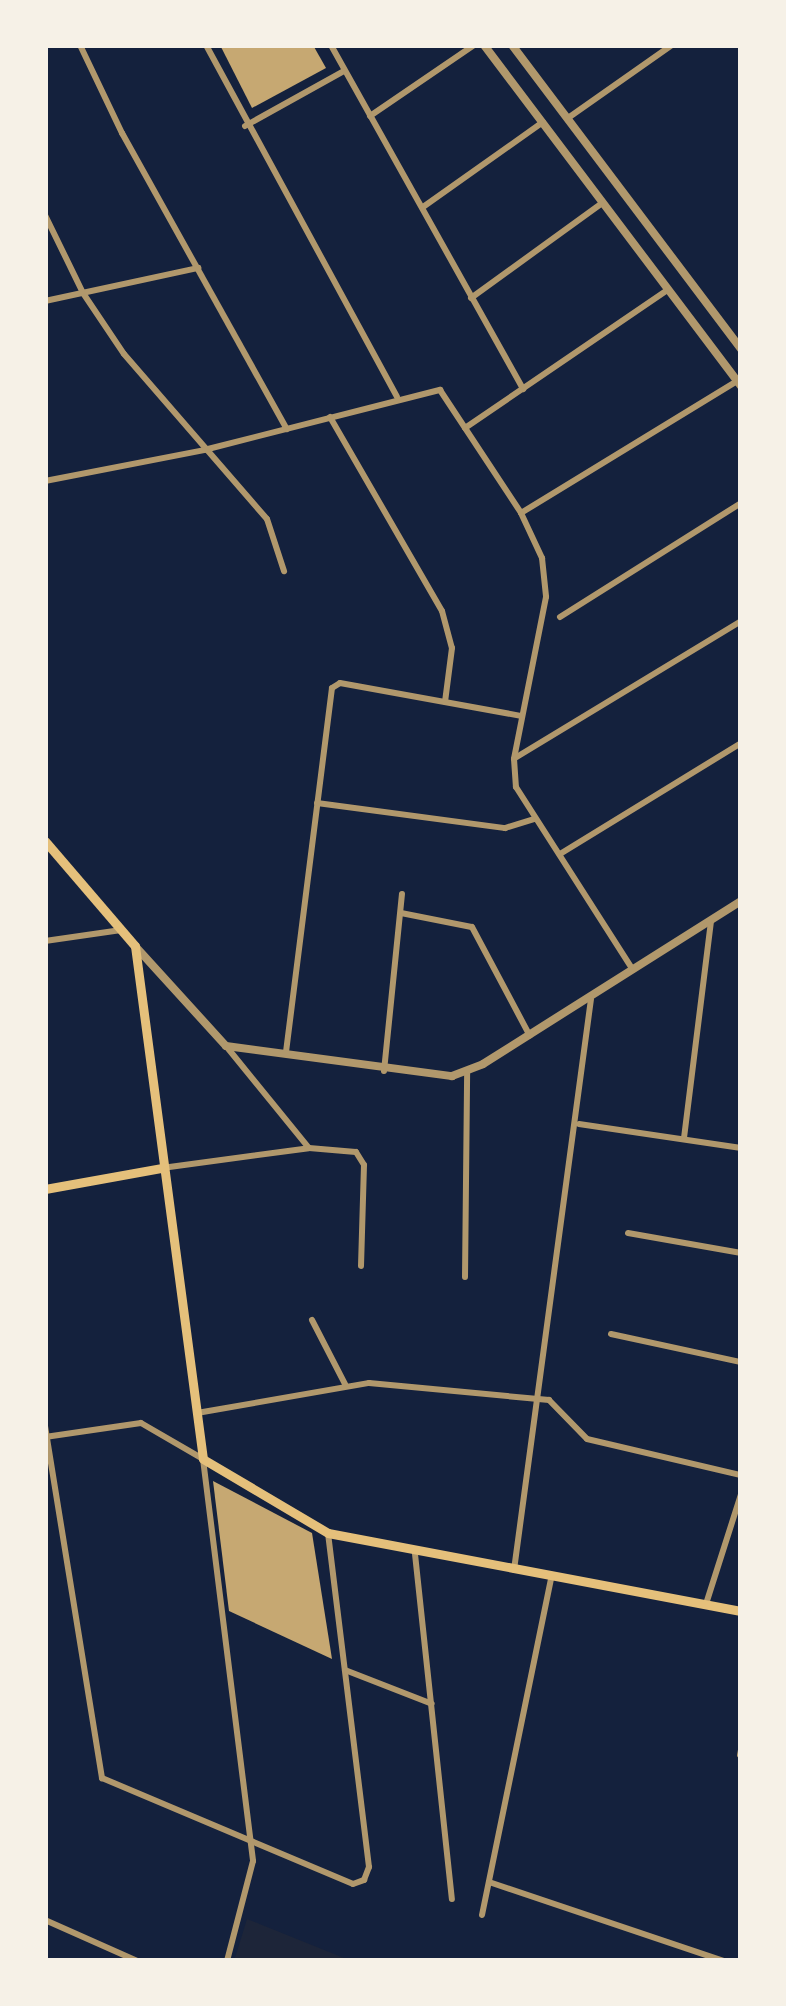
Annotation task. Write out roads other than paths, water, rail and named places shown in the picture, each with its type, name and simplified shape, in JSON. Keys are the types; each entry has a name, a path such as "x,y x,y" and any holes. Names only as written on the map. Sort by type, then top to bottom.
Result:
{"main road":[{"path":"45,840 135,946 203,1459 328,1533 415,1554 741,1611"},
{"path":"45,1189 162,1168"}],"street":[{"path":"80,45 287,429"},
{"path":"206,45 244,126 397,397"},
{"path":"370,116 474,45"},
{"path":"484,45 739,383 521,513"},
{"path":"512,45 741,349"},
{"path":"568,118 672,45"},
{"path":"332,47 523,389"},
{"path":"244,126 344,70"},
{"path":"423,207 543,122"},
{"path":"471,298 602,202"},
{"path":"45,215 82,293 204,450 267,519 284,571"},
{"path":"45,301 198,268"},
{"path":"464,428 667,290"},
{"path":"45,481 204,450 436,388 521,513 546,579 514,759 516,786 634,970"},
{"path":"330,417 442,611 452,648 445,702"},
{"path":"560,617 741,503"},
{"path":"514,759 741,621"},
{"path":"286,1052 332,688 340,683 522,716"},
{"path":"560,854 741,743"},
{"path":"317,803 505,828 534,819"},
{"path":"384,1071 402,894"},
{"path":"226,1046 286,1052 384,1071 467,1072 591,999 741,901"},
{"path":"402,913 472,927 530,1036"},
{"path":"684,1138 710,921"},
{"path":"45,940 121,930"},
{"path":"135,946 226,1046 309,1148"},
{"path":"514,1570 579,1124 591,999"},
{"path":"466,1277 467,1072"},
{"path":"579,1124 741,1148"},
{"path":"162,1168 309,1148 351,1151 362,1160 361,1266"},
{"path":"628,1234 741,1253"},
{"path":"312,1320 346,1386"},
{"path":"611,1334 741,1362"},
{"path":"197,1412 346,1386 407,1385 540,1400 556,1404 586,1440 741,1474"},
{"path":"46,1436 141,1423 203,1459 249,1838 250,1881 226,1961"},
{"path":"45,1426 102,1778 249,1838 346,1884 358,1883 369,1868 328,1533"},
{"path":"706,1604 741,1494"},
{"path":"415,1554 452,1900"},
{"path":"482,1915 552,1575"},
{"path":"345,1670 432,1704"},
{"path":"489,1882 724,1961"},
{"path":"45,1920 137,1961"}]}
